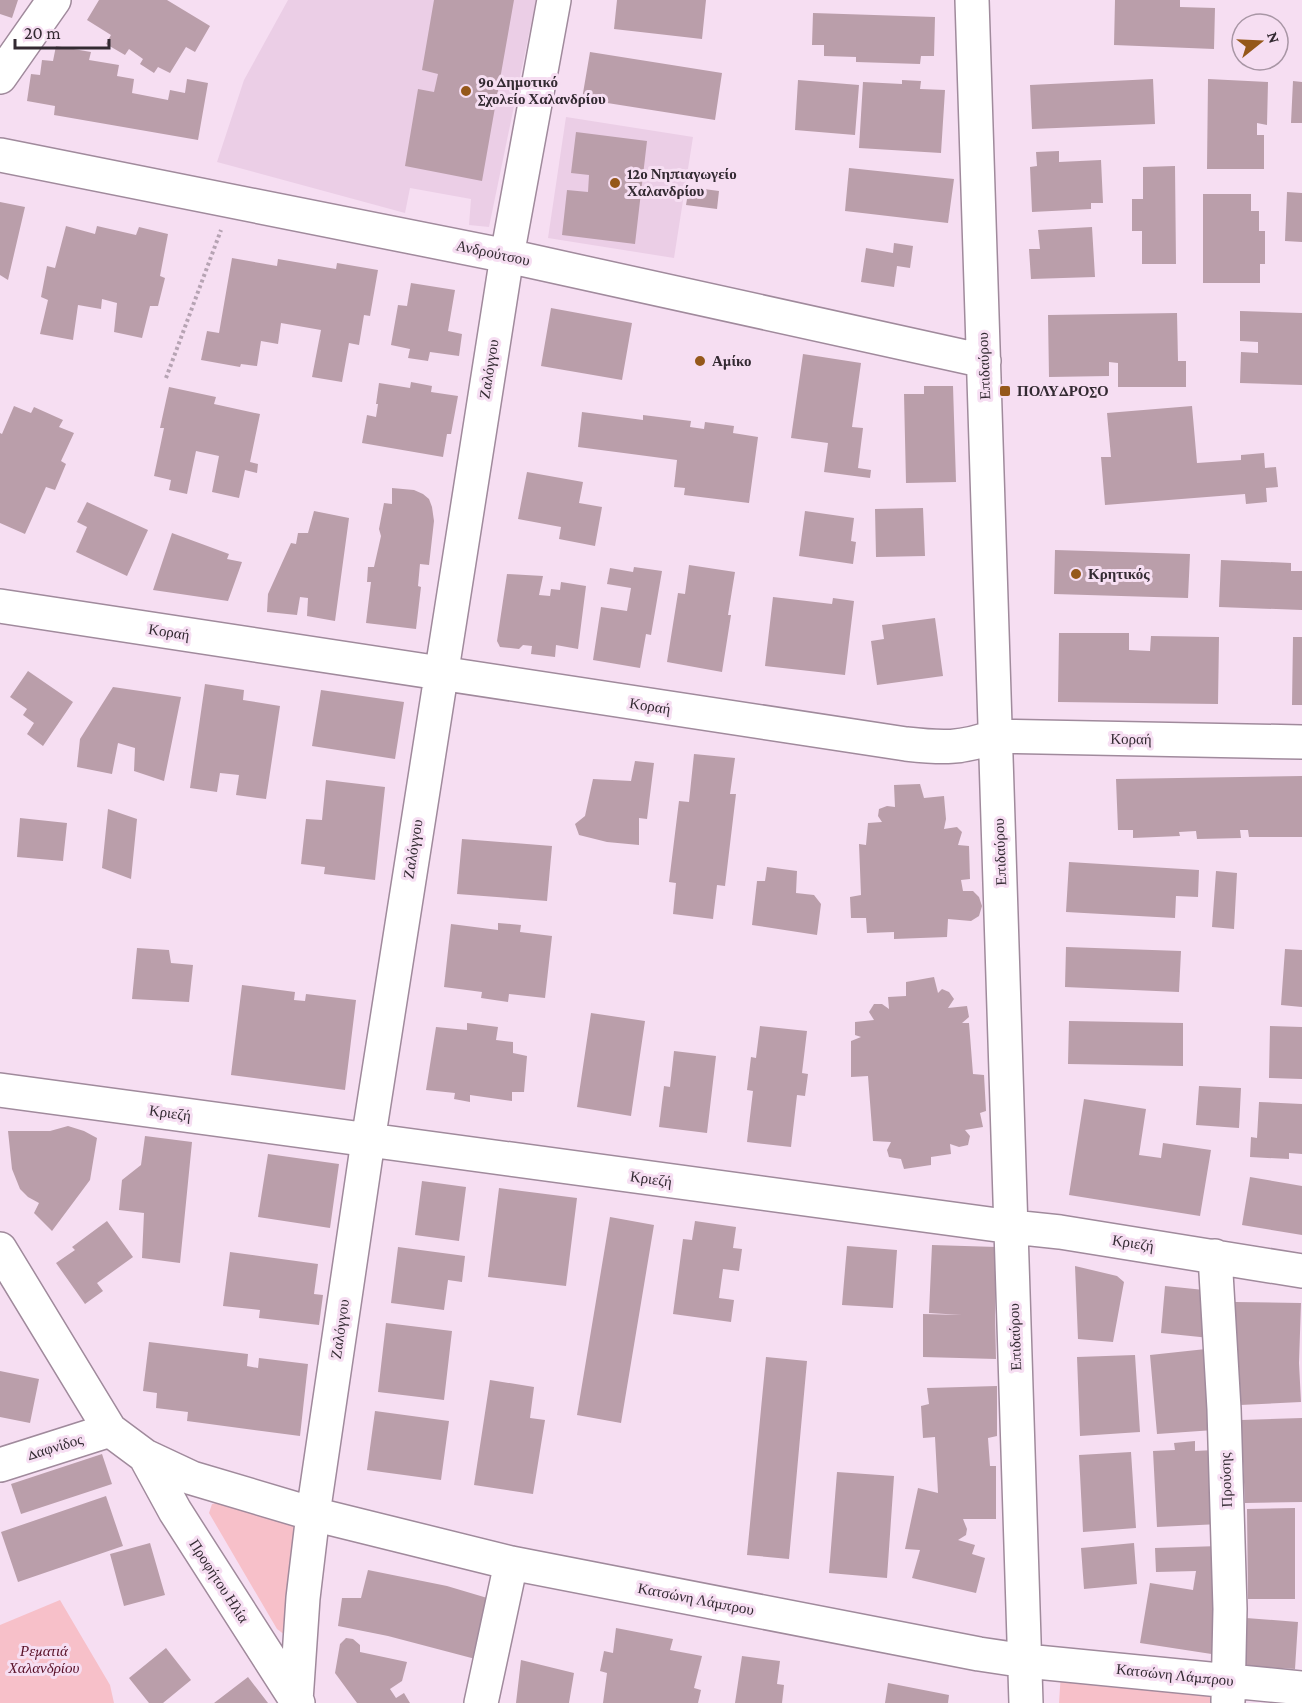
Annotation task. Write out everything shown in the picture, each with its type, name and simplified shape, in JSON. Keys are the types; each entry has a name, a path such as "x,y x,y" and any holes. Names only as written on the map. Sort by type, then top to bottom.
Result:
{"street":[{"path":"0,77 54,0"},
{"name":"Ζαλόγγου","path":"297,1702 303,1598 313,1514 368,1141 507,256 554,0"},
{"name":"Επιδαύρου","path":"972,0 1026,1703"},
{"name":"Ανδρούτσου","path":"0,155 507,256 984,361"},
{"name":"Κοραή","path":"0,606 906,744 940,747 971,745 996,736 1302,742"},
{"name":"Κριεζή","path":"0,1090 1060,1232 1302,1271"},
{"path":"0,1249 110,1430"},
{"name":"Προύσης","path":"1215,1256 1224,1409 1230,1609 1229,1692"},
{"name":"Κατσώνη Λάμπρου","path":"110,1430 146,1456 192,1478 313,1514 511,1563 979,1654 1229,1692 1302,1688"},
{"name":"Δαφνίδος","path":"0,1464 110,1430"},
{"name":"Προφήτου Ηλία","path":"146,1456 175,1511 297,1702"},
{"path":"481,1703 511,1563"}],"path":[{"path":"166,378 232,201"}],"shaded area":[{"path":"288,0 536,0 489,227 469,225 471,199 410,188 405,213 217,162 244,80"},
{"path":"566,117 693,137 674,258 548,238"}],"green space":[{"path":"224,1502 300,1521 285,1635 277,1629 209,1513 212,1504"},
{"name":"Ρεματιά Χαλανδρίου","path":"60,1600 110,1685 114,1703 0,1703 0,1625"},
{"path":"1061,1673 1220,1693 1219,1703 1059,1703"}],"building":[{"path":"0,0 18,0 12,18 0,14"},
{"path":"99,0 167,0 210,26 195,52 186,47 170,73 158,67 154,73 140,64 143,59 129,49 125,55 106,44 111,35 87,20"},
{"name":"9ο Δημοτικό Σχολείο Χαλανδρίου","path":"434,0 514,0 482,181 405,166 418,89 434,92 438,74 422,70"},
{"path":"617,0 706,0 702,39 614,29"},
{"path":"1115,0 1180,0 1180,7 1215,8 1214,49 1114,45"},
{"path":"813,13 935,17 934,56 921,56 920,64 856,62 856,57 824,56 824,45 812,45"},
{"path":"56,46 91,52 89,60 119,65 117,76 134,79 132,93 168,100 170,90 185,93 187,79 208,83 198,140 54,115 55,106 27,101 31,74 40,75 42,60 53,61"},
{"path":"590,52 722,73 715,120 582,99"},
{"path":"1153,79 1155,124 1032,129 1030,85"},
{"path":"1208,79 1268,82 1267,125 1257,123 1257,135 1264,135 1264,169 1207,169"},
{"path":"798,80 859,85 855,135 795,130"},
{"path":"902,80 921,81 920,89 945,90 941,153 859,148 863,82 902,84"},
{"path":"1293,81 1302,82 1302,123 1291,123"},
{"name":"12ο Νηπιαγωγείο Χαλανδρίου","path":"576,132 647,141 635,244 562,235 567,190 588,192 589,175 571,173"},
{"path":"1059,151 1059,162 1101,160 1103,203 1091,203 1091,209 1032,212 1030,167 1037,166 1036,152"},
{"path":"1175,166 1176,264 1142,264 1142,231 1132,231 1132,199 1143,199 1143,167"},
{"path":"849,168 954,179 948,223 845,211"},
{"path":"689,187 719,191 717,209 686,205"},
{"path":"1287,192 1302,193 1302,242 1285,241"},
{"path":"1203,194 1251,194 1251,211 1259,211 1259,231 1265,231 1265,264 1260,264 1260,283 1203,283"},
{"path":"0,202 25,207 8,280 0,275"},
{"path":"66,226 95,234 97,226 136,235 139,227 168,234 160,276 165,278 158,306 150,306 142,338 114,332 117,303 102,299 101,309 78,305 73,340 40,334 48,300 41,297 47,266 55,268"},
{"path":"1092,227 1095,277 1031,279 1029,249 1040,249 1038,230"},
{"path":"894,243 913,246 910,268 897,266 894,287 861,282 866,248 893,253"},
{"path":"232,258 277,266 278,259 336,269 337,263 378,270 370,316 364,315 359,345 349,343 342,382 312,377 321,330 281,323 278,344 261,341 257,366 241,364 240,367 201,360 207,331 219,333"},
{"path":"411,283 455,290 448,331 462,334 459,356 430,352 428,361 408,358 410,349 391,345 398,305 407,306"},
{"path":"551,308 632,323 622,380 541,366"},
{"path":"1240,311 1302,313 1302,385 1240,383 1241,352 1258,353 1258,342 1240,341"},
{"path":"1177,313 1178,361 1186,361 1186,387 1118,387 1118,363 1109,362 1109,376 1049,377 1048,315"},
{"path":"803,354 861,363 852,427 863,428 858,468 871,470 870,478 824,472 828,443 791,438"},
{"path":"411,382 432,386 431,392 458,396 451,434 447,434 443,457 362,443 367,415 376,417 379,383 410,388"},
{"path":"924,386 953,386 956,482 906,483 904,394 924,394"},
{"path":"169,387 216,397 214,404 260,414 250,462 258,464 257,473 245,470 239,498 212,492 219,456 196,451 187,494 169,490 171,480 154,476 164,428 160,428"},
{"path":"14,406 31,413 34,407 63,420 59,427 74,433 61,461 66,464 55,490 46,487 25,534 0,523 0,433 2,434"},
{"path":"1192,406 1197,463 1241,460 1241,455 1264,453 1265,468 1276,467 1278,487 1266,488 1267,502 1246,504 1245,494 1105,505 1101,457 1111,457 1107,413"},
{"path":"582,412 643,420 643,415 691,421 690,427 704,429 705,422 734,426 733,433 758,437 749,503 684,495 685,488 674,487 677,460 578,447"},
{"path":"527,472 583,482 579,503 602,507 595,546 559,539 561,527 518,519"},
{"path":"392,488 414,490 423,494 429,499 432,507 434,521 429,565 420,564 418,586 421,587 416,629 366,623 371,582 367,582 368,567 374,567 381,536 379,529 384,503 392,504"},
{"path":"87,502 148,530 127,576 76,552 87,527 77,522"},
{"path":"923,508 925,556 876,557 875,509"},
{"path":"314,511 349,518 335,621 307,616 308,598 300,597 297,615 267,612 268,594 291,543 296,544 298,533 308,533"},
{"path":"805,511 854,518 851,541 856,542 853,564 799,556"},
{"path":"172,533 229,554 227,559 242,562 228,601 153,590"},
{"path":"1055,550 1190,554 1188,598 1054,594"},
{"path":"1221,560 1291,563 1291,571 1302,571 1302,610 1219,607"},
{"path":"689,565 735,572 722,672 667,662 678,593 685,594"},
{"path":"634,567 662,571 651,635 646,634 640,668 593,660 601,607 627,611 631,588 607,584 610,568 633,572"},
{"path":"507,574 543,576 539,595 550,596 551,589 560,590 561,582 586,586 578,649 556,645 555,657 531,654 532,646 523,645 519,649 500,647 497,641"},
{"path":"773,597 832,604 833,598 854,601 845,675 765,666"},
{"path":"935,618 943,676 877,685 871,641 884,639 882,625"},
{"path":"1059,633 1129,633 1129,650 1150,651 1151,636 1219,637 1218,704 1058,702"},
{"path":"1293,637 1302,637 1302,705 1292,705"},
{"path":"28,671 73,702 43,746 27,734 34,723 23,715 27,709 10,697"},
{"path":"205,684 244,690 243,700 280,706 266,799 236,795 239,775 220,773 217,792 190,788"},
{"path":"113,687 181,697 164,781 134,771 135,748 118,743 112,774 77,767 80,739"},
{"path":"321,690 404,702 395,759 312,746"},
{"path":"694,754 735,758 730,794 736,794 725,886 717,885 713,919 673,914 676,883 669,882 679,801 689,802"},
{"path":"635,761 654,763 647,819 639,818 639,845 607,842 579,835 575,824 585,816 593,779 631,781"},
{"path":"1302,776 1302,837 1249,837 1248,830 1240,830 1241,838 1197,839 1196,831 1179,832 1180,836 1133,838 1133,830 1118,830 1116,779"},
{"path":"326,780 385,787 375,880 324,874 325,867 301,864 306,819 322,820"},
{"path":"920,784 924,798 944,796 946,819 944,829 957,827 962,832 958,845 969,846 970,879 961,880 963,891 973,891 979,897 982,906 979,916 971,921 948,919 947,937 894,939 894,932 867,933 866,918 851,918 850,897 861,895 859,844 866,845 868,823 882,822 878,816 879,809 887,806 895,807 894,785"},
{"path":"108,809 137,819 131,879 102,868"},
{"path":"20,818 67,823 63,861 17,857"},
{"path":"462,839 552,846 547,901 457,894"},
{"path":"1069,862 1199,870 1198,897 1176,896 1175,918 1066,912"},
{"path":"767,867 797,871 796,893 814,895 821,904 817,935 752,925 757,881 765,881"},
{"path":"1216,871 1237,873 1234,929 1212,927"},
{"path":"498,923 521,925 520,932 552,936 545,998 509,994 508,1002 481,998 482,992 444,987 451,924 498,930"},
{"path":"1066,947 1181,951 1179,992 1065,987"},
{"path":"137,948 169,950 171,963 193,965 189,1002 132,999"},
{"path":"1285,949 1302,950 1302,1007 1281,1005"},
{"path":"934,977 938,993 942,989 949,992 954,999 948,1008 967,1006 969,1017 962,1023 969,1023 973,1074 984,1075 986,1111 980,1113 983,1127 965,1130 970,1136 968,1145 959,1147 950,1144 951,1154 931,1157 931,1165 904,1169 901,1159 889,1157 887,1150 891,1142 873,1141 868,1076 851,1077 851,1041 861,1037 855,1035 855,1022 874,1020 869,1012 874,1004 882,1004 889,1009 888,997 906,996 906,982"},
{"path":"242,985 295,992 294,1000 305,1001 306,994 356,1000 345,1090 231,1075"},
{"path":"591,1013 645,1021 631,1116 577,1107"},
{"path":"1069,1021 1183,1023 1183,1066 1068,1064"},
{"path":"467,1023 498,1027 496,1040 513,1042 513,1053 527,1056 524,1092 512,1092 512,1101 470,1095 470,1102 454,1099 455,1093 426,1090 436,1027 467,1030"},
{"path":"760,1026 807,1031 802,1073 808,1074 805,1096 797,1095 791,1147 747,1142 753,1091 747,1090 751,1057 756,1058"},
{"path":"1270,1026 1302,1027 1302,1079 1269,1078"},
{"path":"674,1051 716,1056 707,1133 659,1127 664,1086 670,1087"},
{"path":"1199,1086 1241,1088 1239,1128 1196,1125"},
{"path":"1084,1099 1146,1109 1139,1155 1161,1158 1163,1143 1211,1150 1200,1216 1069,1195"},
{"path":"1259,1102 1302,1104 1302,1154 1289,1153 1289,1159 1250,1157 1251,1137 1257,1138"},
{"path":"68,1126 97,1138 90,1180 52,1231 34,1213 39,1203 20,1189 12,1169 8,1131 50,1131"},
{"path":"145,1136 192,1142 180,1263 142,1258 144,1213 119,1210 122,1180 141,1165"},
{"path":"268,1154 339,1164 330,1228 258,1217"},
{"path":"1250,1177 1302,1186 1302,1235 1242,1225"},
{"path":"422,1181 466,1187 459,1241 415,1235"},
{"path":"499,1188 577,1198 566,1286 488,1277"},
{"path":"610,1217 654,1225 621,1423 577,1415"},
{"path":"107,1221 133,1257 97,1283 103,1291 85,1304 56,1263 75,1250 72,1247"},
{"path":"695,1221 736,1227 733,1248 742,1249 739,1271 723,1269 719,1298 734,1300 731,1322 673,1314 683,1239 692,1240"},
{"path":"932,1245 997,1247 996,1359 923,1357 923,1314 962,1315 929,1313"},
{"path":"847,1246 897,1250 893,1308 842,1305"},
{"path":"398,1247 465,1256 462,1282 448,1280 444,1310 391,1303"},
{"path":"230,1252 318,1264 314,1294 323,1295 319,1325 259,1318 260,1310 223,1306"},
{"path":"1075,1266 1117,1276 1124,1282 1113,1342 1078,1339"},
{"path":"1165,1286 1214,1291 1210,1338 1161,1333"},
{"path":"1235,1302 1301,1303 1299,1363 1301,1402 1240,1405 1234,1361"},
{"path":"386,1323 452,1331 444,1400 378,1392"},
{"path":"149,1342 248,1354 247,1366 258,1368 259,1358 308,1364 300,1436 187,1421 188,1412 156,1408 157,1393 143,1391"},
{"path":"1206,1349 1214,1430 1157,1434 1150,1355"},
{"path":"1135,1355 1140,1432 1080,1436 1077,1357"},
{"path":"766,1357 807,1361 789,1559 747,1555"},
{"path":"0,1371 39,1379 30,1423 0,1417"},
{"path":"490,1380 534,1387 530,1418 545,1420 533,1494 474,1485"},
{"path":"997,1386 997,1436 988,1438 990,1466 996,1466 996,1519 963,1519 967,1529 966,1535 958,1540 975,1545 972,1554 985,1558 976,1593 912,1578 920,1550 905,1549 918,1488 938,1493 935,1437 923,1438 921,1406 929,1404 927,1388"},
{"path":"375,1411 449,1421 441,1480 367,1470"},
{"path":"1302,1418 1302,1502 1245,1503 1241,1420"},
{"path":"1195,1441 1195,1451 1214,1450 1220,1524 1157,1527 1153,1451 1175,1450 1174,1443"},
{"path":"1131,1452 1136,1528 1083,1532 1079,1455"},
{"path":"102,1454 112,1484 21,1514 11,1484"},
{"path":"837,1472 894,1476 887,1578 829,1573"},
{"path":"106,1496 123,1546 18,1582 1,1532"},
{"path":"1295,1508 1295,1599 1248,1599 1247,1509"},
{"path":"150,1543 165,1595 124,1606 110,1554"},
{"path":"1134,1543 1137,1584 1084,1589 1081,1548"},
{"path":"1220,1546 1218,1655 1140,1643 1150,1583 1193,1590 1196,1571 1156,1572 1155,1548"},
{"path":"368,1570 447,1586 494,1600 483,1661 388,1636 338,1626 342,1598 361,1598"},
{"path":"1246,1618 1298,1622 1295,1669 1243,1666"},
{"path":"616,1628 673,1639 670,1650 702,1656 694,1688 701,1690 698,1703 603,1703 607,1673 600,1671 604,1651 613,1653"},
{"path":"346,1638 353,1639 360,1645 360,1652 407,1662 402,1681 390,1689 396,1698 404,1693 410,1703 357,1703 335,1673 340,1644"},
{"path":"166,1648 191,1680 163,1703 149,1703 129,1678"},
{"path":"742,1656 780,1661 777,1684 784,1685 782,1703 735,1703"},
{"path":"521,1660 574,1673 569,1703 516,1703"},
{"path":"248,1677 268,1703 214,1703"},
{"path":"888,1683 949,1695 948,1703 885,1703"}],"place":[{"name":"9ο Δημοτικό Σχολείο Χαλανδρίου","path":"466,91"},
{"name":"12ο Νηπιαγωγείο Χαλανδρίου","path":"615,183"},
{"name":"Αμίκο","path":"700,361"},
{"name":"ΠΟΛΥΔΡΟΣΟ","path":"1005,391"},
{"name":"Κρητικός","path":"1076,574"}]}
